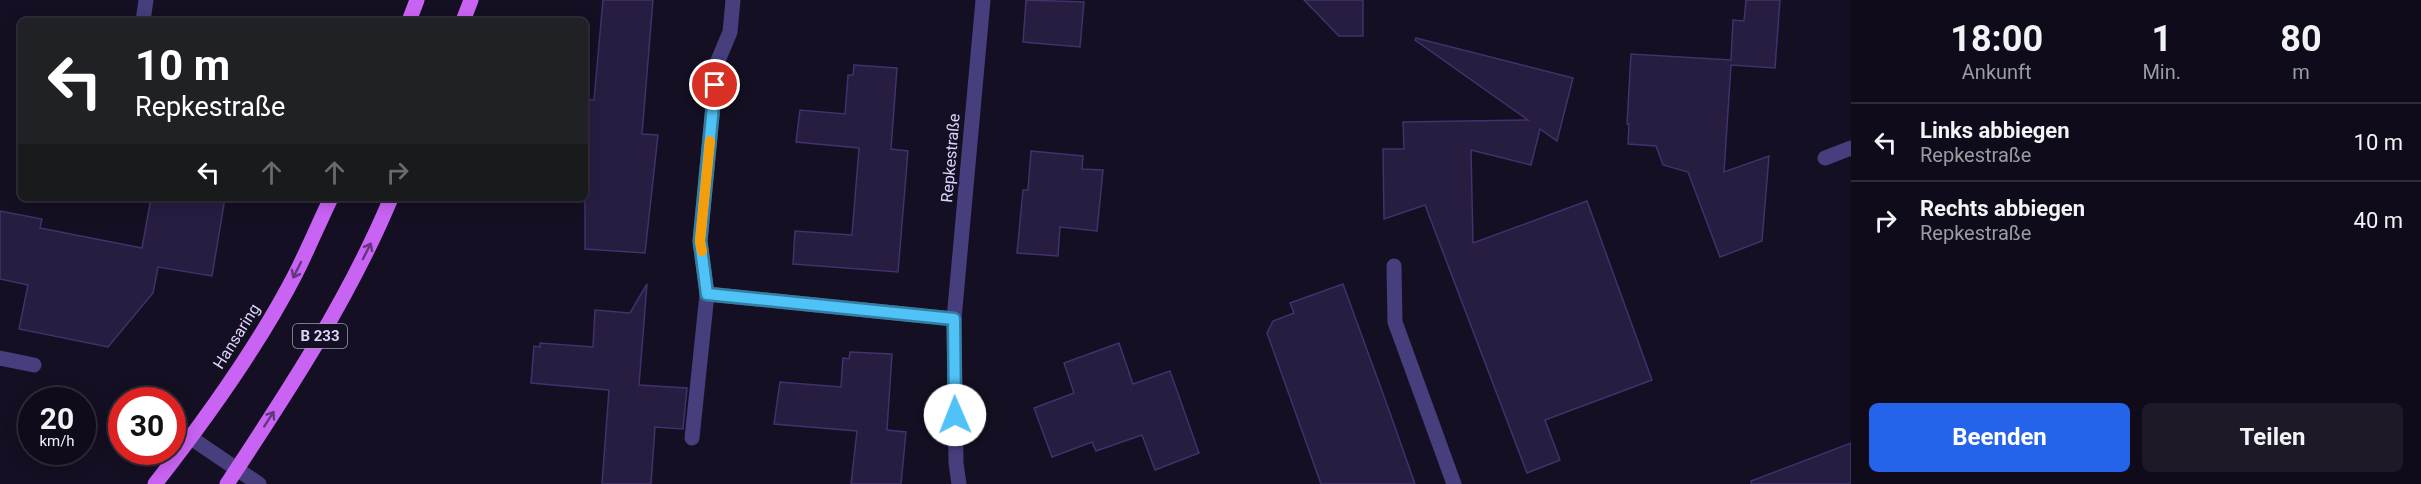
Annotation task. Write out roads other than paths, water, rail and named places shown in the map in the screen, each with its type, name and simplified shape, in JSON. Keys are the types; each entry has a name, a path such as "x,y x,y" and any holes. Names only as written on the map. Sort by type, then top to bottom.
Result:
{"main road":[{"path":"410,18 417,0"},
{"path":"464,18 471,0"},
{"name":"Hansaring","path":"155,484 191,438 249,351 295,274 330,201"},
{"name":"B 233","path":"227,484 302,368 379,227 390,201"}],"street":[{"path":"143,18 146,0"},
{"path":"692,438 707,294 700,241 717,63 730,32 733,0"},
{"name":"Repkestraße","path":"959,484 956,463 954,319 983,0"},
{"path":"1824,158 1851,148"},
{"path":"1394,266 1395,322 1454,484"},
{"path":"707,294 954,319"},
{"path":"0,358 34,364"},
{"path":"191,438 259,484"}]}
